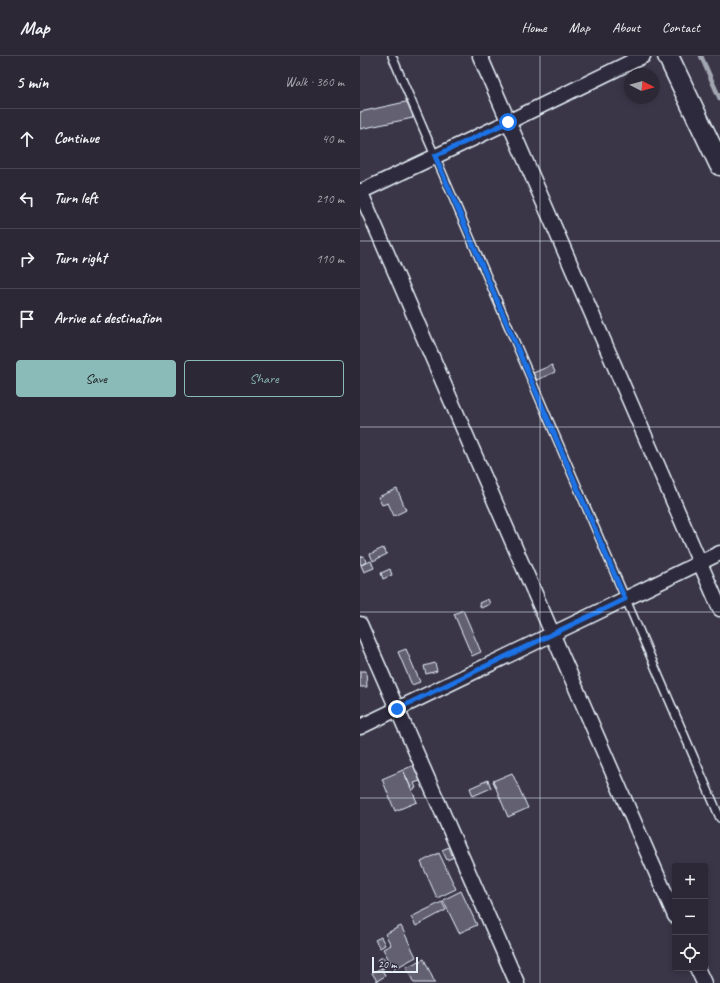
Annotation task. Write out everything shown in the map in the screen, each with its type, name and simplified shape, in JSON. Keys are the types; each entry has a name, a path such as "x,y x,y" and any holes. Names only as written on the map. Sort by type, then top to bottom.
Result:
{"street":[{"path":"480,56 720,609"},
{"path":"643,56 508,122 360,191 672,909"},
{"path":"668,56 720,165"},
{"path":"360,727 720,553"},
{"path":"360,624 517,983"},
{"path":"698,971 704,983"}],"lane":[{"path":"392,56 720,818"}],"building":[{"path":"410,101 413,118 360,129 360,112"},
{"path":"552,365 555,372 537,380 533,373"},
{"path":"397,489 406,510 394,516 388,503 382,505 378,497"},
{"path":"383,548 387,554 373,561 370,554"},
{"path":"364,556 366,562 361,565 360,557"},
{"path":"371,561 374,568 364,572 361,565"},
{"path":"390,569 392,575 383,579 381,573"},
{"path":"488,599 490,604 481,608 479,603"},
{"path":"463,610 481,652 472,656 454,614"},
{"path":"406,649 420,682 412,685 398,652"},
{"path":"435,663 437,671 426,674 424,666"},
{"path":"360,671 366,671 367,687 360,687"},
{"path":"414,765 420,781 414,783 416,788 412,790 403,770"},
{"path":"403,770 417,802 395,811 382,779"},
{"path":"512,773 528,808 508,817 493,781"},
{"path":"488,780 491,788 473,796 470,788"},
{"path":"449,847 454,857 447,860 442,850"},
{"path":"439,853 456,889 437,898 421,862"},
{"path":"461,891 477,925 459,933 443,900"},
{"path":"442,902 446,910 416,926 411,917"},
{"path":"401,926 416,957 394,969 383,949 391,945 385,934"},
{"path":"381,937 385,945 380,948 375,940"},
{"path":"383,957 388,965 383,969 377,960"},
{"path":"424,959 435,983 414,983 406,967"},
{"path":"381,968 385,976 377,981 372,973"}],"waterway":[{"path":"701,56 720,99"}],"route":[{"path":"397,709 625,599 435,156 508,122"}]}
